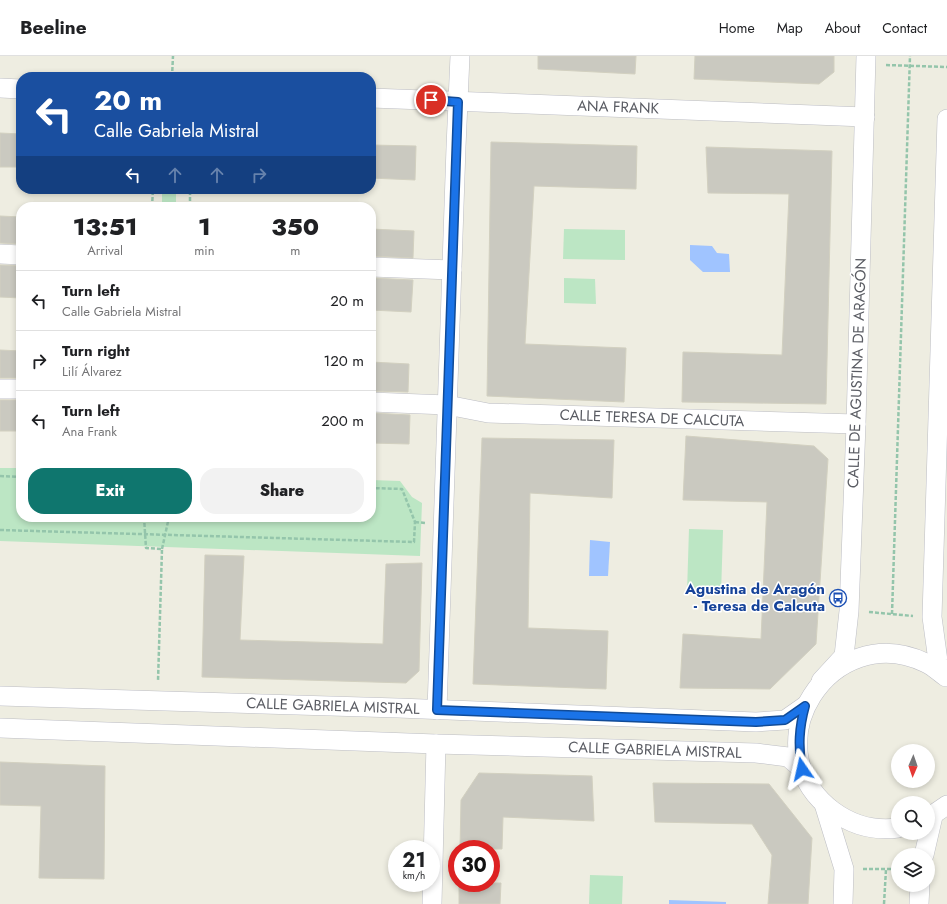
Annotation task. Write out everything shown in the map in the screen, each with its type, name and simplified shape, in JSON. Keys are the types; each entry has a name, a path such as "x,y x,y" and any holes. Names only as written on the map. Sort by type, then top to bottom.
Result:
{"street":[{"path":"437,710 460,56"},
{"name":"CALLE DE AGUSTINA DE ARAGÓN","path":"821,681 844,656 849,611 856,424 866,60"},
{"path":"0,88 16,89"},
{"name":"ANA FRANK","path":"376,98 865,117"},
{"path":"947,119 942,423 932,617 938,661 947,677"},
{"path":"0,254 16,255"},
{"path":"376,267 452,270"},
{"path":"0,388 16,389"},
{"name":"CALLE TERESA DE CALCUTA","path":"376,402 448,405 488,413 856,424"},
{"path":"891,829 865,827 843,818 824,804 811,788 802,769 798,748 799,734 805,706 821,681 844,664 871,654 900,654 927,663 947,677"},
{"name":"CALLE GABRIELA MISTRAL","path":"0,696 157,700 756,722 785,720 805,706"},
{"name":"CALLE GABRIELA MISTRAL","path":"0,728 436,744 756,753 788,757 802,769"},
{"path":"432,904 436,744"},
{"path":"824,804 844,869 843,904"},
{"path":"926,848 936,813"},
{"path":"919,904 920,892"}],"path":[{"path":"172,72 173,56"},
{"path":"892,614 910,56"},
{"path":"866,60 910,66 947,67"},
{"path":"0,476 16,477"},
{"path":"0,530 414,542 415,522 402,489 376,488"},
{"path":"144,522 146,548 162,549"},
{"path":"157,700 162,549 168,522"},
{"path":"849,611 932,617"},
{"path":"844,869 891,869"},
{"path":"884,904 886,869"}],"green space":[{"path":"162,194 176,194 176,202 162,202"},
{"path":"564,229 625,230 625,260 563,259"},
{"path":"564,278 595,279 596,304 564,303"},
{"path":"0,468 16,468 16,522 376,522 376,480 400,481 412,497 422,503 420,556 0,541"},
{"path":"689,529 723,530 721,595 687,592"},
{"path":"590,875 623,876 622,904 589,904"}],"water":[{"path":"690,245 712,246 717,253 729,254 730,272 703,272 690,260"},
{"path":"590,540 610,542 608,576 589,576"},
{"path":"669,900 726,902 726,904 669,904"}],"building":[{"path":"538,56 636,56 635,74 538,69"},
{"path":"695,56 834,56 834,72 819,84 694,79"},
{"path":"0,133 16,134 16,167 0,167"},
{"path":"491,142 637,146 636,189 534,186 525,344 626,348 624,402 487,396"},
{"path":"376,145 416,146 415,180 376,178"},
{"path":"706,147 832,151 826,404 682,402 683,352 782,355 789,194 708,193"},
{"path":"0,216 16,217 16,244 0,243"},
{"path":"376,229 414,231 413,258 376,256"},
{"path":"0,265 16,266 16,298 0,297"},
{"path":"376,278 413,280 411,312 376,310"},
{"path":"0,350 16,351 16,378 0,378"},
{"path":"376,362 409,364 408,392 376,391"},
{"path":"0,400 16,400 16,431 0,431"},
{"path":"376,413 410,415 409,444 376,443"},
{"path":"686,436 814,446 828,459 816,644 770,689 680,688 683,634 761,639 767,502 683,500"},
{"path":"482,438 614,440 612,498 530,493 528,628 608,631 606,689 473,684"},
{"path":"205,555 244,556 240,640 383,644 386,564 422,563 419,671 406,683 202,677"},
{"path":"0,762 105,766 104,879 39,878 41,806 0,805"},
{"path":"479,773 592,776 594,821 503,817 502,849 500,849 500,840 460,840 461,800"},
{"path":"653,783 769,784 812,838 808,904 768,904 772,855 752,824 655,822"},
{"path":"501,883 500,904 459,904 459,892 500,892"}],"place":[{"name":"Agustina de Aragón - Teresa de Calcuta","path":"838,598"}],"route":[{"path":"431,100 458,102 437,710 756,722 785,720 805,706 799,727 798,748 802,769"}]}
